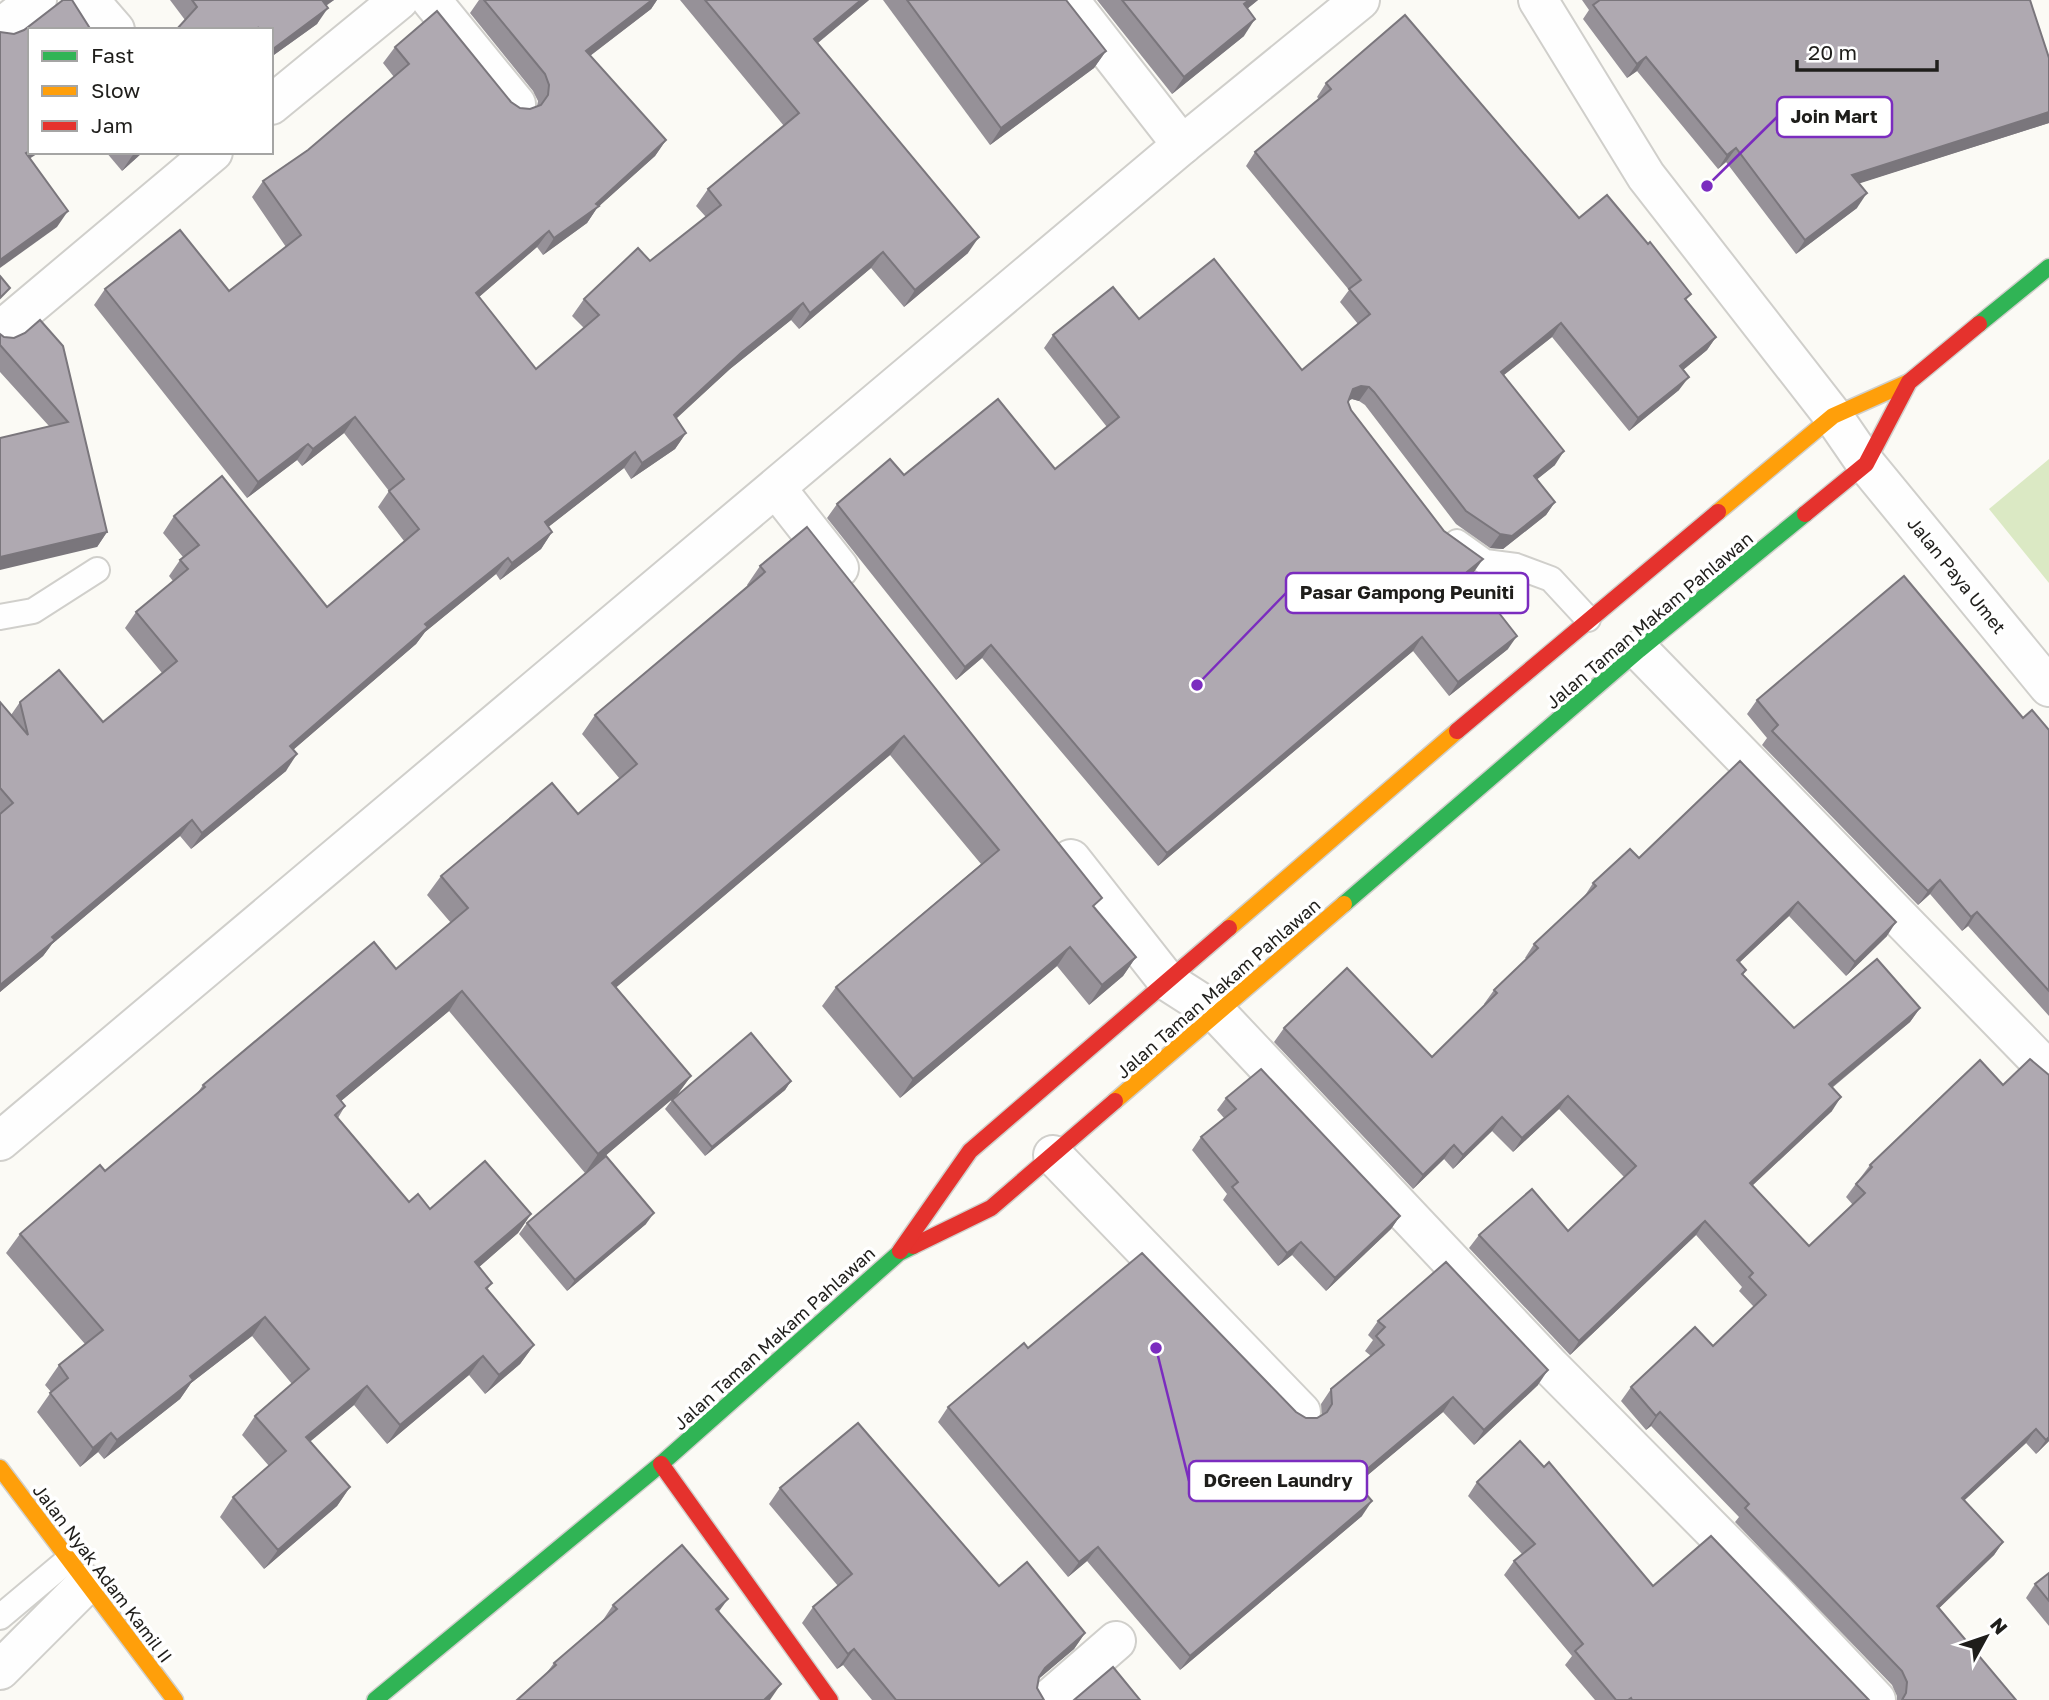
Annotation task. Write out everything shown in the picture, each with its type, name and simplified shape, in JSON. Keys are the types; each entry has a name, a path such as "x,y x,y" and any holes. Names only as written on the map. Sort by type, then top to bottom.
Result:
{"street":[{"path":"0,28 37,0"},
{"path":"89,0 113,28"},
{"path":"273,103 399,0"},
{"path":"431,0 516,104"},
{"path":"1069,0 1182,145"},
{"path":"0,1141 1182,145 1360,0"},
{"name":"Jalan Paya Umet","path":"1538,0 1646,176 1833,416 1866,464 2049,687"},
{"path":"0,331 211,154"},
{"name":"Jalan Taman Makam Pahlawan","path":"374,1700 661,1464 899,1253 991,1208 1518,748 1866,464 1909,382 2049,267"},
{"path":"899,1253 970,1151 1167,981 1490,711 1588,619 1833,416 1909,382"},
{"path":"776,488 863,598"},
{"path":"1639,650 2049,1071"},
{"path":"1046,828 1167,981 1217,1013 1551,1367 1775,1593 1876,1700"},
{"path":"1053,1155 1301,1412"},
{"path":"661,1464 830,1700"},
{"name":"Jalan Nyak Adam Kamil II","path":"0,1468 175,1700"},
{"path":"0,1670 77,1572"},
{"path":"1048,1700 1116,1641"}],"lane":[{"path":"1438,524 1446,535 1485,562 1516,566 1551,579 1588,619"},
{"path":"0,617 33,611 97,570"},
{"path":"0,1617 77,1572"}],"green space":[{"path":"2049,459 2049,583 1989,509"}],"building":[{"path":"63,0 72,0 90,28 28,28 26,153 68,211 0,260 0,32 14,34 24,30"},
{"path":"192,0 322,0 328,8 273,49 273,28 178,28 197,7"},
{"path":"484,0 652,0 586,51 666,140 596,204 599,206 554,238 549,231 476,293 536,369 599,315 584,299 638,248 650,261 721,205 708,189 799,113 705,0 861,0 814,39 979,237 915,290 883,252 810,313 803,303 742,352 674,415 686,433 642,463 635,452 545,522 552,532 512,563 508,558 425,624 428,627 290,746 297,754 202,833 192,820 52,937 55,940 0,985 0,814 13,803 0,788 0,702 28,735 20,702 59,670 103,722 177,661 136,612 188,569 180,560 199,545 174,516 222,476 327,607 419,529 389,491 404,479 355,417 313,449 308,444 258,482 105,289 180,230 229,291 301,235 263,181 308,150 409,64 395,47 437,11 511,102 520,108 530,109 541,105 548,95 549,85 545,74"},
{"path":"907,0 1066,0 1106,51 1001,128"},
{"path":"1122,0 1249,0 1244,4 1255,19 1184,77"},
{"path":"1600,0 2030,0 2049,58 2049,112 1852,175 1867,193 1805,240 1736,148 1727,155 1646,57 1637,64 1593,5"},
{"path":"1405,15 1579,218 1607,195 1648,244 1650,242 1691,294 1685,299 1716,337 1680,366 1689,377 1638,418 1561,323 1501,372 1564,451 1534,476 1555,502 1512,536 1500,534 1466,511 1374,392 1369,387 1353,389 1348,402 1351,410 1444,531 1483,559 1467,572 1517,636 1458,682 1422,637 1167,853 991,645 965,667 837,504 890,459 904,475 998,399 1055,469 1119,417 1053,335 1113,287 1139,319 1214,259 1302,370 1370,314 1349,289 1361,280 1255,152 1331,89 1326,83"},
{"path":"0,276 10,288 0,298"},
{"path":"40,320 63,346 107,532 0,557 0,438 68,422 0,345 0,334 14,338 25,333"},
{"path":"807,527 1102,898 1093,906 1136,957 1102,985 1070,947 913,1079 836,987 999,850 904,736 612,983 691,1076 598,1154 462,991 337,1096 345,1106 335,1115 409,1202 418,1194 430,1209 485,1161 531,1214 475,1262 492,1283 486,1288 534,1345 499,1375 483,1356 400,1425 367,1386 306,1437 350,1487 278,1550 233,1497 286,1451 255,1416 309,1369 265,1317 190,1376 193,1380 117,1440 111,1433 93,1448 50,1393 68,1378 59,1365 103,1330 20,1234 100,1165 105,1171 374,942 396,969 468,908 441,876 552,783 578,814 637,764 595,715 765,572 760,566"},
{"path":"1904,576 2023,718 2032,710 2049,730 2049,991 1977,912 1971,917 1940,880 1928,891 1772,731 1778,725 1757,700"},
{"path":"1740,761 1896,922 1855,962 1798,902 1737,960 1746,970 1742,974 1794,1028 1877,959 1920,1008 1829,1084 1841,1097 1750,1183 1809,1246 1865,1193 1856,1184 1872,1167 1870,1165 1980,1060 2003,1085 2030,1059 2049,1075 2049,1437 2046,1440 2036,1429 1962,1498 2003,1542 1937,1606 2016,1700 1902,1700 1907,1682 1902,1671 1745,1508 1749,1504 1660,1412 1656,1416 1631,1387 1695,1327 1713,1346 1766,1295 1749,1277 1753,1273 1705,1221 1579,1341 1479,1235 1532,1189 1568,1231 1636,1166 1568,1096 1522,1138 1502,1117 1463,1155 1454,1145 1423,1175 1284,1028 1347,968 1432,1057 1497,993 1494,990 1538,948 1534,944 1596,886 1593,883 1630,849 1639,858"},
{"path":"751,1033 791,1081 712,1147 672,1100"},
{"path":"1261,1069 1400,1216 1335,1278 1301,1242 1287,1253 1232,1187 1238,1182 1201,1137 1236,1109 1226,1098"},
{"path":"606,1156 654,1213 575,1280 527,1223"},
{"path":"1142,1253 1296,1412 1306,1418 1317,1418 1327,1412 1332,1404 1331,1389 1384,1345 1376,1336 1385,1327 1378,1321 1446,1262 1548,1370 1484,1430 1453,1397 1354,1480 1372,1501 1190,1656 1098,1547 1079,1562 948,1407 1024,1343 1028,1348"},
{"path":"858,1423 999,1586 1027,1562 1085,1633 1045,1668 1039,1677 1037,1688 1044,1700 896,1700 854,1649 848,1654 813,1607 852,1574 780,1488"},
{"path":"1520,1441 1544,1467 1549,1462 1653,1586 1711,1536 1869,1700 1616,1700 1575,1651 1583,1644 1514,1561 1535,1544 1477,1482"},
{"path":"682,1545 728,1599 716,1609 781,1684 764,1700 517,1700 556,1665 554,1663 617,1609 613,1605"},
{"path":"2049,1573 2049,1601 2035,1584"},
{"path":"1113,1667 1140,1700 1074,1700"}],"traffic: fast":[{"path":"1979,324 2049,267"},
{"path":"1344,904 1639,650 1805,514"},
{"path":"375,1700 661,1464 899,1253 913,1246"}],"traffic: slow":[{"path":"1718,512 1833,416 1909,382"},
{"path":"1229,928 1457,731"},
{"path":"1115,1101 1344,904"},
{"path":"0,1468 175,1700"}],"traffic: jam":[{"path":"1805,514 1866,464 1909,382 1979,324"},
{"path":"1457,731 1718,512"},
{"path":"900,1251 970,1151 1229,928"},
{"path":"913,1246 991,1208 1115,1101"},
{"path":"661,1464 830,1700"}],"place":[{"name":"Join Mart","path":"1707,186"},
{"name":"Pasar Gampong Peuniti","path":"1197,685"},
{"name":"DGreen Laundry","path":"1156,1348"}]}
